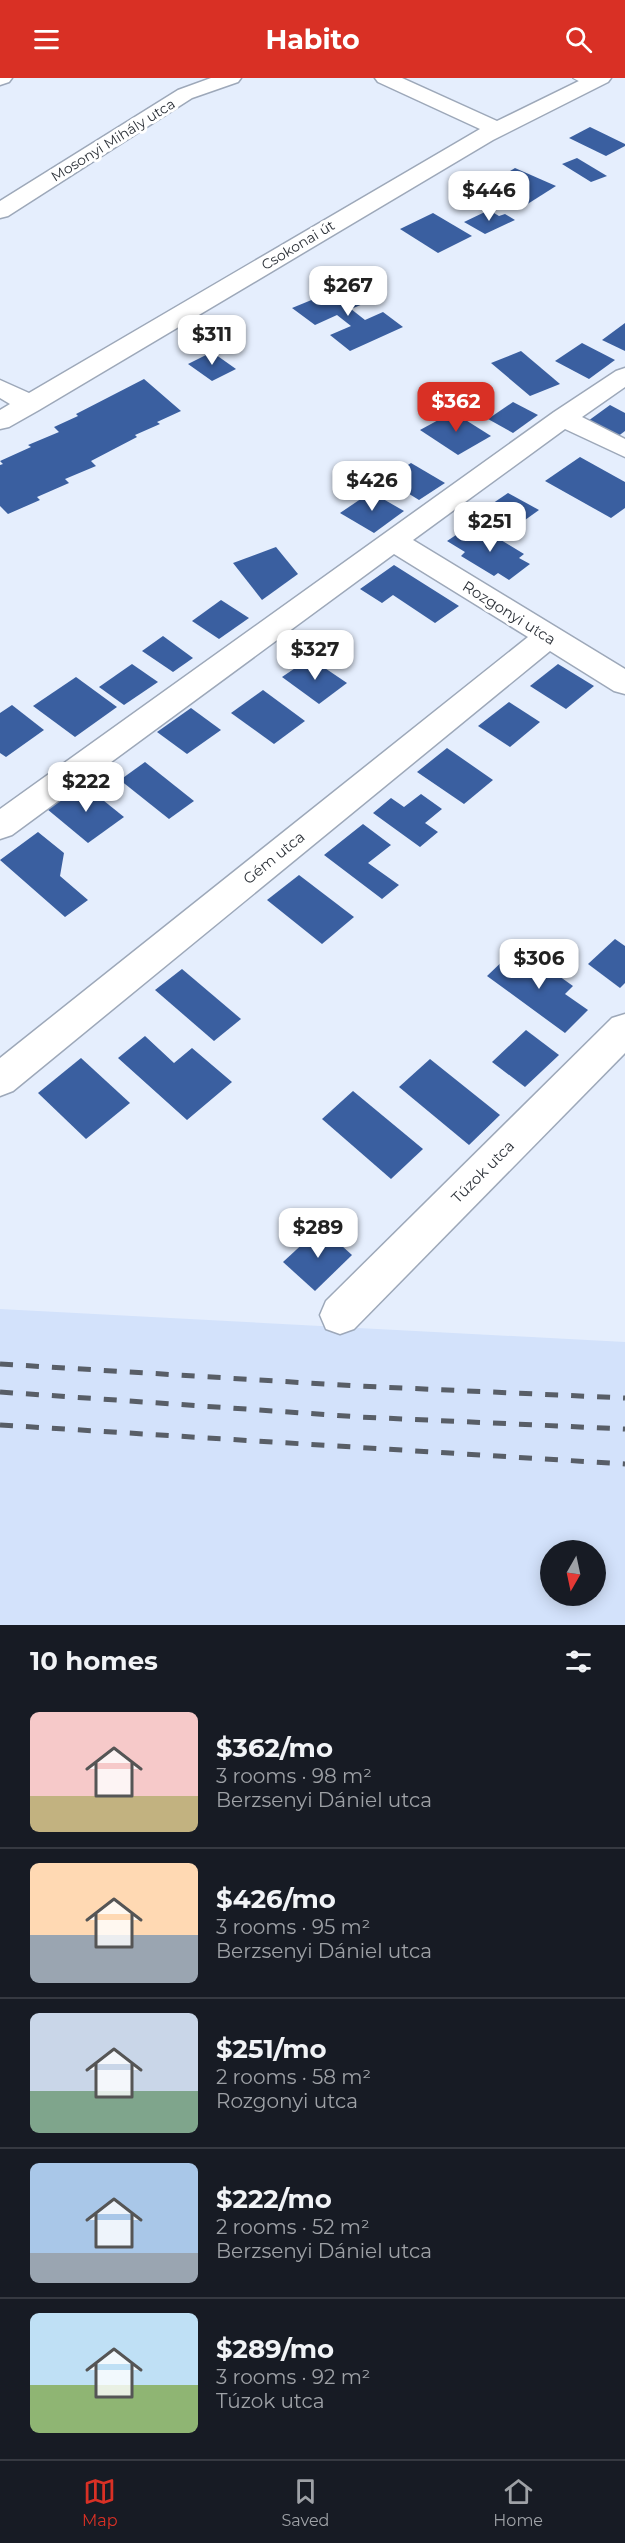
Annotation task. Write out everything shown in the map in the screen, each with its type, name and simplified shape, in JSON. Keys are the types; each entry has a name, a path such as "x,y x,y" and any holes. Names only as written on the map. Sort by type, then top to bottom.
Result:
{"street":[{"name":"Mosonyi Mihály utca","path":"0,211 185,94 231,78"},
{"path":"385,78 497,129"},
{"name":"Csokonai út","path":"0,421 497,129 590,80"},
{"path":"0,826 563,418 625,376"},
{"path":"0,388 30,404"},
{"path":"563,418 625,449"},
{"name":"Rozgonyi utca","path":"394,541 625,683"},
{"name":"Gém utca","path":"0,1080 547,637"},
{"name":"Túzok utca","path":"340,1315 625,1029"}],"shaded area":[{"path":"0,1309 625,1342 625,1625 0,1625"}],"building":[{"path":"590,127 625,146 606,156 569,138"},
{"path":"577,158 607,176 591,182 562,164"},
{"path":"515,168 556,186 526,205 485,186"},
{"path":"489,210 499,216 505,214 515,220 485,234 464,222"},
{"path":"433,213 472,236 438,253 400,229"},
{"path":"348,285 370,301 351,309 365,320 383,312 403,327 350,351 330,335 351,326 337,315 315,325 292,308"},
{"path":"625,323 625,351 602,340"},
{"path":"582,343 615,360 589,379 555,361"},
{"path":"521,351 560,384 530,396 491,363"},
{"path":"212,352 236,369 212,381 188,364"},
{"path":"144,379 181,411 157,422 160,424 135,435 137,437 91,461 96,466 65,479 69,483 37,497 40,500 8,514 0,506 0,465 3,464 0,461 31,447 28,445 59,432 54,427"},
{"path":"513,402 538,415 513,433 488,419"},
{"path":"610,405 625,413 625,431 617,437 588,421"},
{"path":"453,412 491,436 458,455 420,430"},
{"path":"580,457 625,482 625,508 611,518 545,481"},
{"path":"411,463 445,483 419,500 385,479"},
{"path":"371,492 404,511 374,533 340,513"},
{"path":"508,493 539,510 511,530 480,512"},
{"path":"468,527 486,538 491,534 524,554 519,558 530,564 509,580 498,573 494,576 461,556 465,552 447,541"},
{"path":"276,547 298,574 262,600 233,563"},
{"path":"394,565 459,606 435,623 393,595 382,603 360,589"},
{"path":"221,600 249,618 219,639 192,621"},
{"path":"163,636 193,658 173,672 142,651"},
{"path":"310,658 347,683 319,704 282,677"},
{"path":"132,664 158,682 124,705 99,687"},
{"path":"558,664 594,686 566,709 530,686"},
{"path":"76,677 117,707 75,737 33,706"},
{"path":"263,690 305,721 274,744 231,713"},
{"path":"509,702 540,722 510,747 478,726"},
{"path":"12,705 44,730 6,757 0,753 0,713"},
{"path":"191,708 221,730 187,754 157,732"},
{"path":"447,748 493,780 464,804 417,772"},
{"path":"145,762 194,801 169,819 120,780"},
{"path":"83,784 124,817 88,843 47,809"},
{"path":"421,794 442,809 425,823 438,832 420,847 373,813 391,798 404,807"},
{"path":"363,824 391,845 368,863 399,885 382,899 324,855"},
{"path":"38,832 64,853 60,876 88,900 65,917 0,860"},
{"path":"299,875 354,917 322,944 267,900"},
{"path":"615,939 625,946 625,983 620,988 588,964"},
{"path":"510,954 520,961 528,954 573,986 565,994 588,1010 565,1033 487,976"},
{"path":"182,969 241,1019 214,1041 155,990"},
{"path":"526,1030 559,1055 525,1087 492,1062"},
{"path":"145,1036 174,1063 192,1048 232,1082 187,1120 118,1058"},
{"path":"81,1058 130,1103 86,1139 38,1093"},
{"path":"430,1059 500,1115 469,1145 399,1087"},
{"path":"353,1091 423,1149 391,1179 322,1119"},
{"path":"321,1227 352,1255 315,1291 283,1262"}],"railway":[{"path":"0,1364 357,1386 625,1398"},
{"path":"0,1392 360,1417 625,1429"},
{"path":"0,1425 625,1464"}]}
